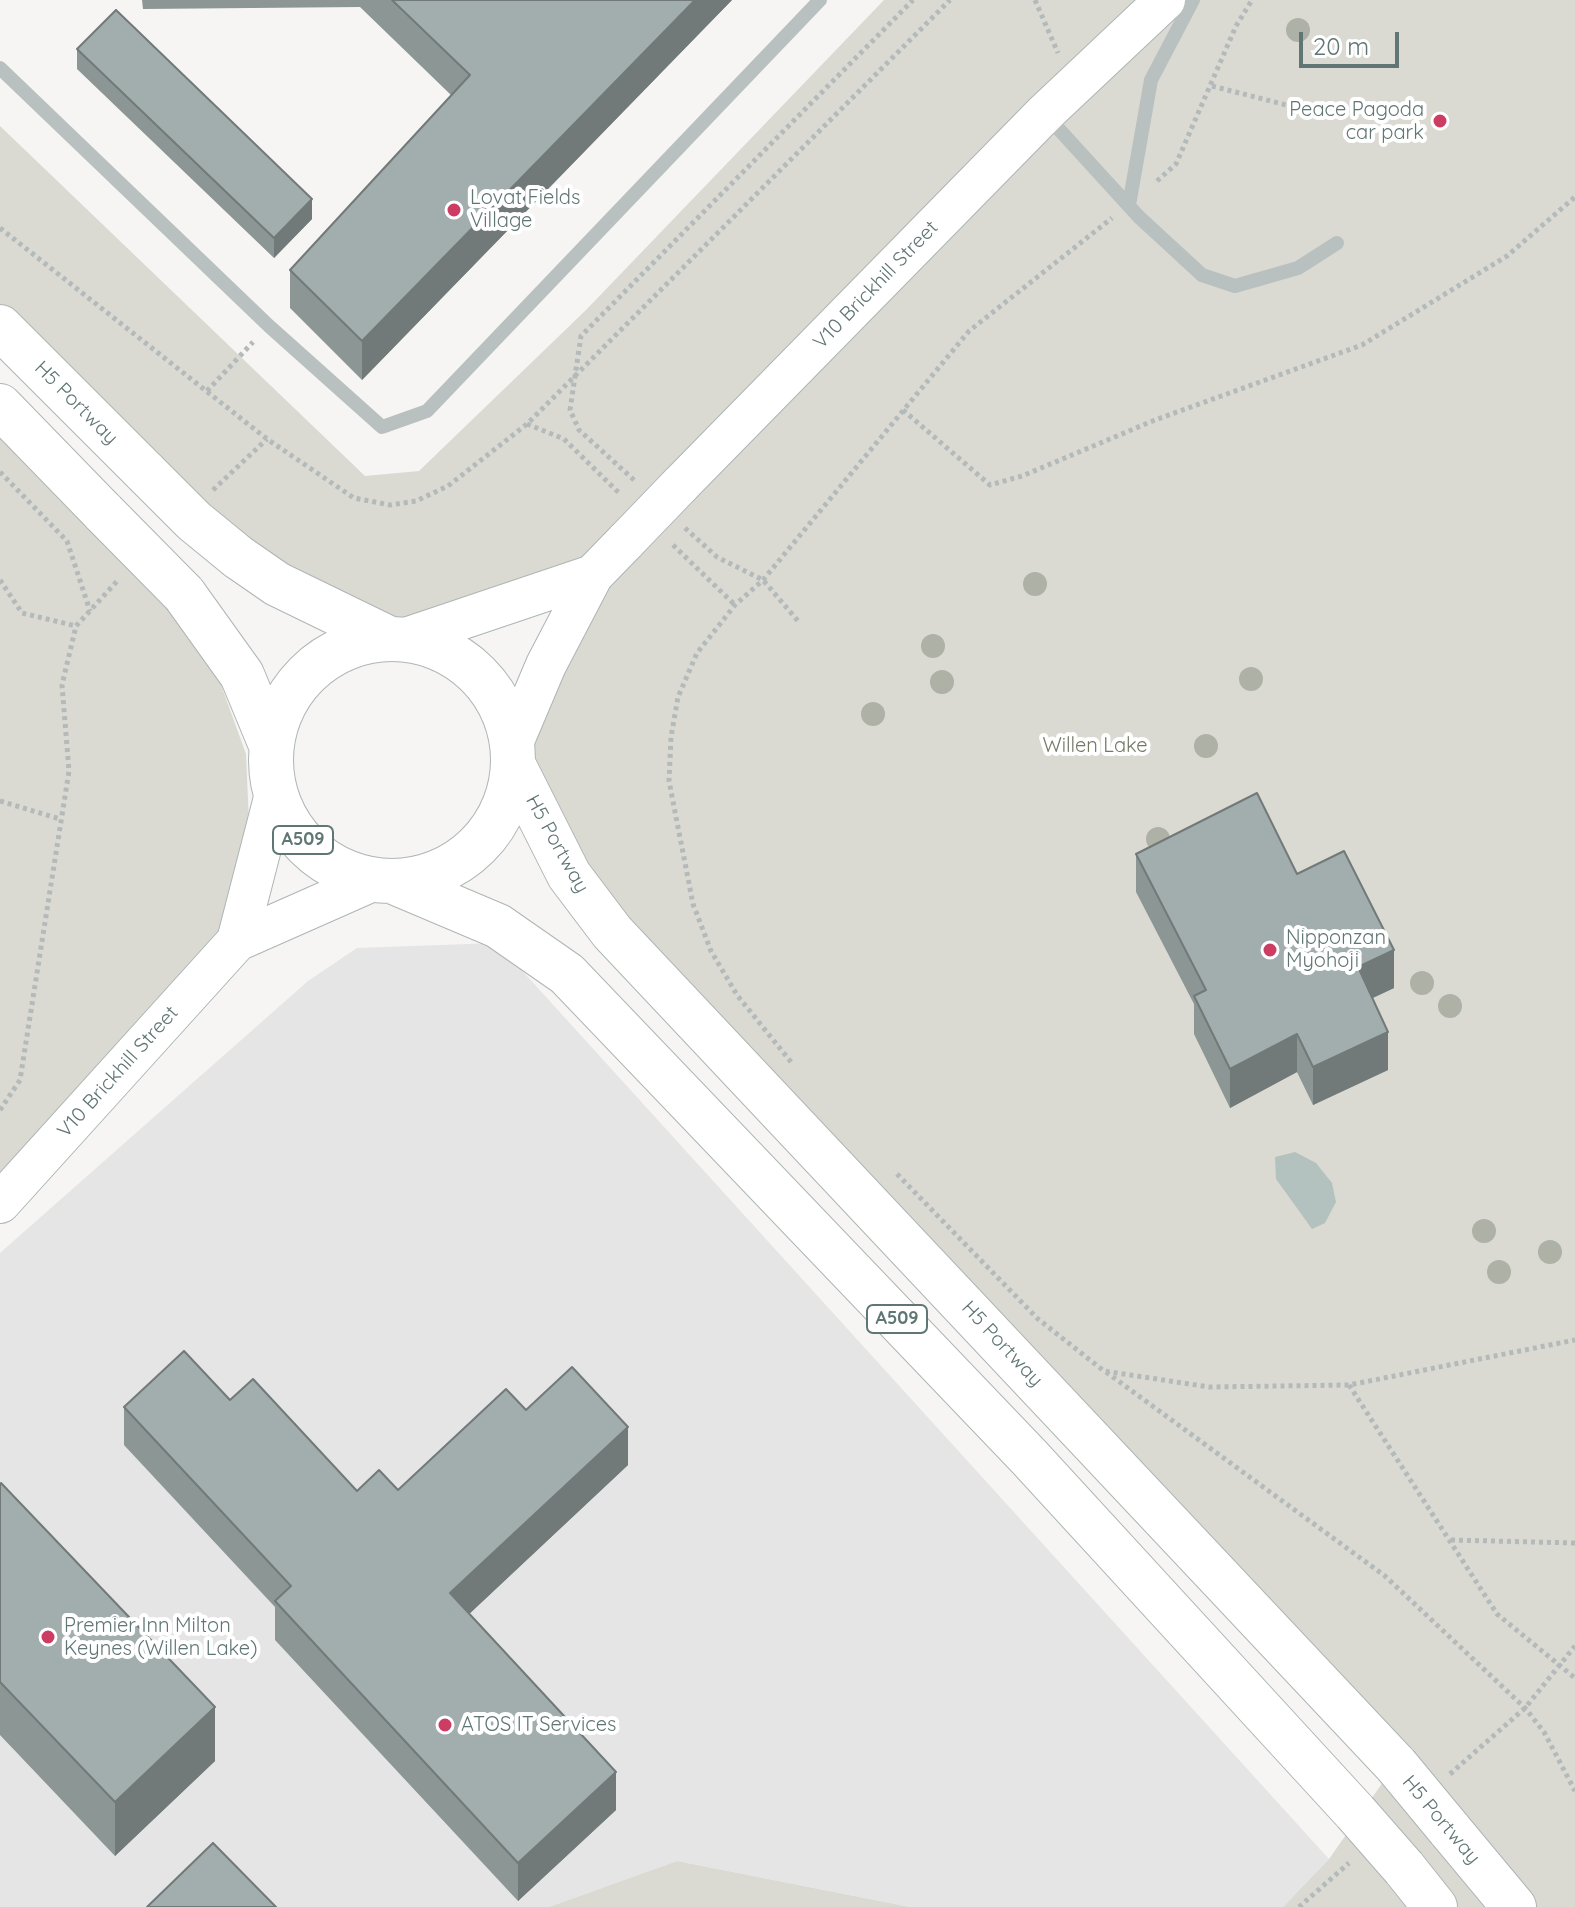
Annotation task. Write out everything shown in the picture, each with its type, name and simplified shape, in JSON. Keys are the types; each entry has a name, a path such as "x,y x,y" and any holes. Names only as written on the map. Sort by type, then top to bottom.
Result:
{"main road":[{"name":"H5 Portway","path":"0,327 146,473 238,557 277,584 397,638"},
{"name":"A509","path":"0,406 184,594 242,675 271,745 275,794 290,825 312,852 342,870 385,881 498,926 567,974 1029,1457 1355,1812 1435,1907"},
{"name":"A509","path":"271,745 280,711 298,682 324,658 354,644 397,638 444,649 477,672 501,705 514,755"},
{"name":"H5 Portway","path":"514,755 569,875 612,932 1396,1765 1514,1907"},
{"path":"385,881 431,875 452,865 489,834 507,802 514,755"}],"street":[{"name":"V10 Brickhill Street","path":"514,755 546,665 593,575 1059,100 1168,2"},
{"name":"V10 Brickhill Street","path":"397,638 593,575"},
{"name":"V10 Brickhill Street","path":"237,941 275,794"},
{"name":"V10 Brickhill Street","path":"0,1203 237,941 385,881"}],"lane":[{"path":"0,68 269,326 382,427 427,411 820,0"},
{"path":"1129,205 1168,2"},
{"path":"1059,100 1129,205 1202,275 1235,286 1298,268 1337,243"}],"path":[{"path":"637,483 579,430 570,410 581,336 913,0"},
{"path":"0,228 267,439 354,498 390,505 416,501 448,486 486,458 573,379 950,0"},
{"path":"1035,0 1059,100"},
{"path":"793,1064 737,995 711,951 693,904 669,781 671,737 678,697 697,653 735,605 763,580 969,331 1176,164 1236,26 1252,0"},
{"path":"1212,86 1329,116"},
{"path":"903,410 990,485 1022,476 1155,420 1362,345 1507,256 1575,197"},
{"path":"207,391 269,326"},
{"path":"210,493 267,439"},
{"path":"0,472 67,541 90,611"},
{"path":"682,525 717,557 763,580 798,621"},
{"path":"0,1110 20,1080 69,771 62,685 76,626 120,578"},
{"path":"0,580 22,613 76,626"},
{"path":"0,801 61,819"},
{"path":"895,1171 1038,1319 1104,1371 1385,1576 1525,1708 1544,1732 1575,1791"},
{"path":"1104,1371 1209,1387 1349,1385 1575,1340"},
{"path":"1349,1385 1497,1614 1575,1678"},
{"path":"1451,1540 1575,1543"}],"shaded area":[{"path":"497,943 1329,1859 1283,1907 910,1907 677,1861 549,1907 0,1907 0,1253 308,981 357,948"},
{"path":"1295,1152 1316,1163 1332,1183 1336,1202 1325,1223 1312,1229 1276,1179 1275,1157"}],"green space":[{"name":"Willen Lake","path":"884,0 1575,0 1575,1907 1283,1907 1329,1859 1395,1765 612,932 514,766 592,575 406,638 277,584 0,327 0,126 365,476 419,471 586,310"},
{"path":"0,406 175,615 220,682 246,754 249,823 218,939 0,1199"},
{"path":"677,1861 910,1907 549,1907"}],"building":[{"name":"Lovat Fields Village","path":"392,0 695,0 362,341 290,270 470,75"},
{"path":"116,10 312,199 274,238 77,49"},
{"name":"Nipponzan Myohoji","path":"1257,793 1297,874 1344,851 1394,950 1358,967 1388,1032 1313,1067 1297,1034 1230,1069 1194,996 1206,990 1136,854"},
{"name":"ATOS IT Services","path":"184,1351 230,1400 253,1379 357,1491 379,1470 398,1490 506,1389 526,1410 572,1367 628,1427 450,1593 616,1772 518,1863 275,1601 291,1586 124,1407"},
{"name":"Premier Inn Milton Keynes (Willen Lake)","path":"1,1483 215,1707 115,1802 0,1682"},
{"path":"213,1843 276,1907 147,1907"}],"place":[{"name":"Peace Pagoda car park","path":"1440,121"},
{"name":"Lovat Fields Village","path":"454,210"},
{"name":"Nipponzan Myohoji","path":"1270,950"},
{"name":"Premier Inn Milton Keynes (Willen Lake)","path":"48,1637"},
{"name":"ATOS IT Services","path":"445,1725"}]}
